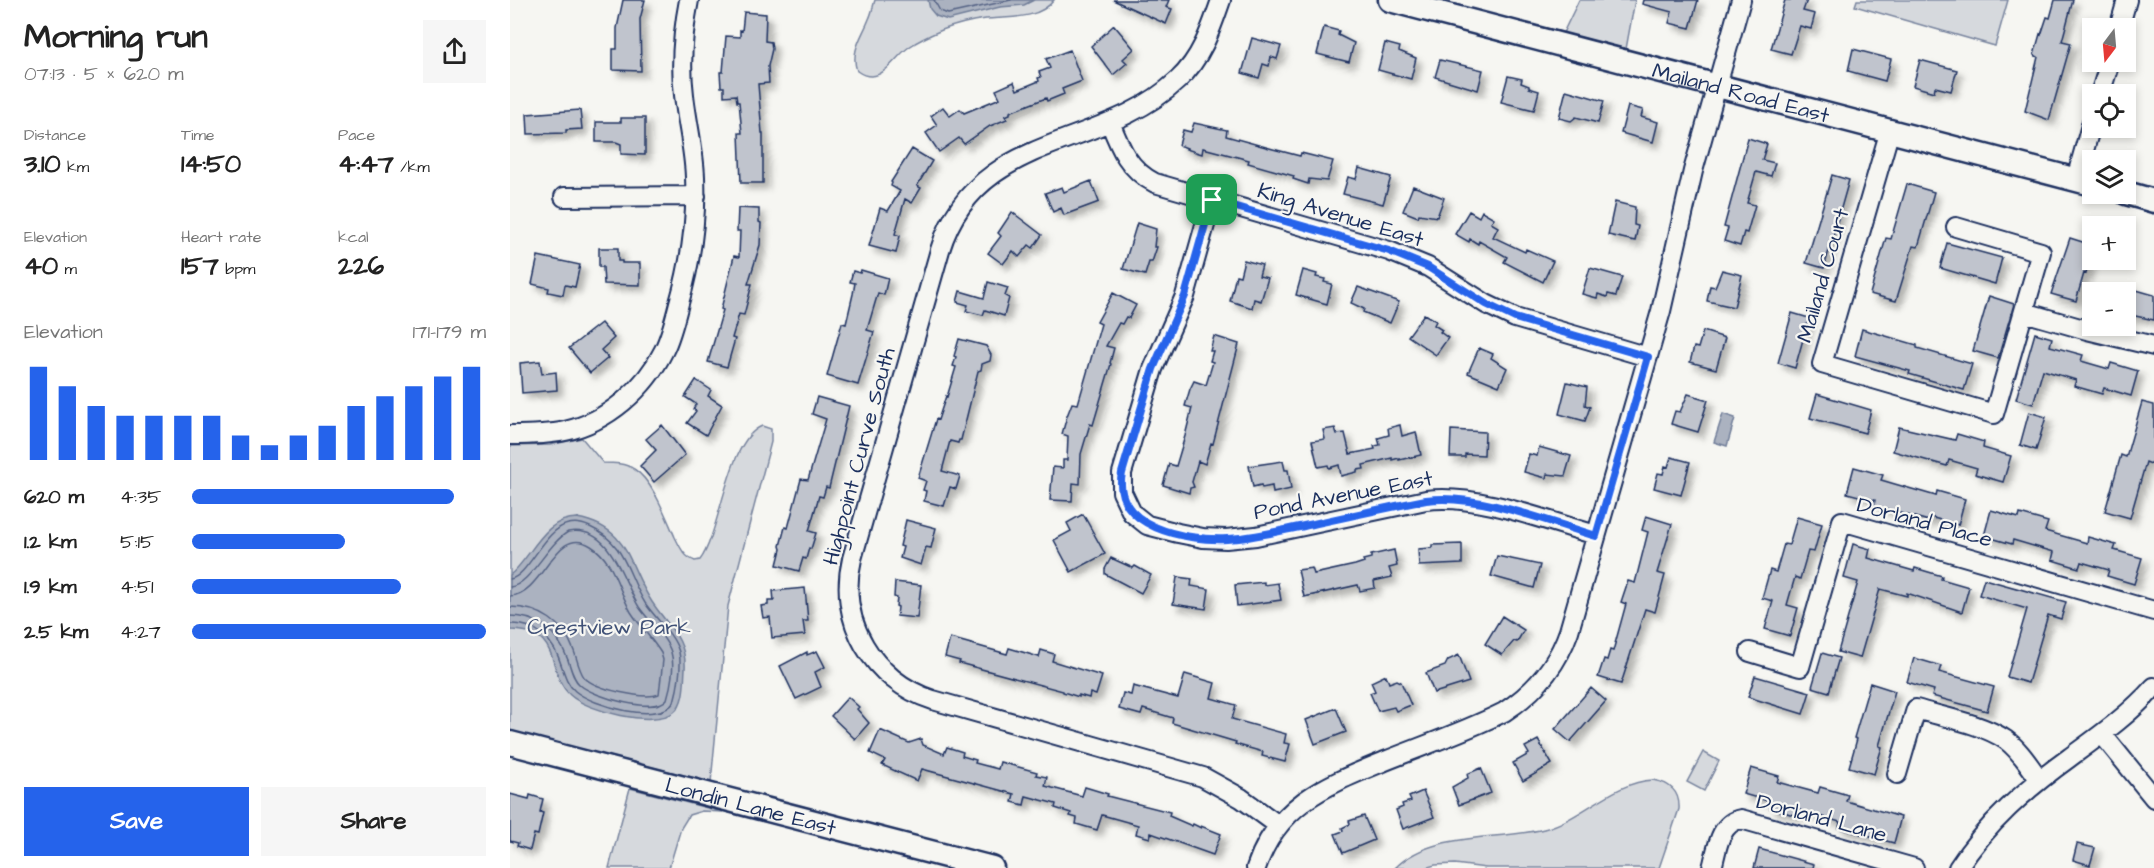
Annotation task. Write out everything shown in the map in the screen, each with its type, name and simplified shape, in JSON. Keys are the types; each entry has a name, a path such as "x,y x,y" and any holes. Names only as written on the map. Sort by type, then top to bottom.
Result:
{"street":[{"path":"510,435 555,433 584,426 615,408 632,394 651,372 666,345 686,281 694,235 696,196 694,159 682,77 683,40 689,0"},
{"name":"Highpoint Curve South","path":"1221,0 1206,39 1186,72 1158,97 1110,122 1019,158 999,170 981,183 968,197 948,228 852,559 848,589 852,618 873,660 889,676 915,693 1203,777 1241,798 1278,825"},
{"name":"Mailand Road East","path":"1390,0 1417,3 2082,181"},
{"path":"1256,868 1266,844 1278,825 1294,808 1323,788 1504,712 1528,694 1550,669 1563,646 1671,274 1694,171 1741,0"},
{"path":"2122,18 2127,0"},
{"name":"King Avenue East","path":"1110,122 1125,157 1138,173 1155,183 1389,251 1428,267 1486,304 1515,318 1648,357"},
{"name":"Mailand Court","path":"1890,130 1821,364 1994,414 2024,312"},
{"path":"564,197 696,196"},
{"path":"2136,196 2154,201"},
{"name":"Pond Avenue East","path":"1212,200 1185,296 1153,369 1122,473 1123,495 1135,516 1148,525 1179,534 1226,539 1256,536 1426,500 1452,498 1486,504 1596,536"},
{"path":"1956,228 2041,252 2024,312 2154,346"},
{"name":"Dorland Place","path":"1750,652 1800,667 1842,521 2154,611"},
{"path":"1958,868 1998,818 2040,780 2127,714 2154,687"},
{"path":"1897,774 1916,709 1998,735 2010,744 2040,780"},
{"path":"2102,734 2154,798"},
{"name":"Londin Lane East","path":"510,743 992,868"},
{"name":"Dorland Lane","path":"1712,868 1723,831 1732,822 1741,819 1914,868"}],"green space":[{"path":"875,0 1054,0 1048,6 1032,14 980,20 942,30 913,44 886,70 873,76 857,71 855,57"},
{"path":"1579,0 1635,0 1626,49 1563,33"},
{"path":"1857,0 2008,0 1995,46 1855,6"},
{"name":"Crestview Park","path":"762,426 771,429 771,442 728,606 711,782 510,731 510,446 550,445 582,438 603,463 623,464 634,469 653,491 683,551 695,561 700,560 707,547 740,449 750,435"},
{"path":"1703,752 1719,761 1704,791 1687,782"},
{"path":"1653,780 1673,789 1679,803 1659,868 1486,868 1455,864 1425,868 1395,868 1410,856 1446,843 1544,829 1572,817 1624,787"},
{"path":"630,788 723,812 702,811 689,815 681,828 669,868 609,868"}],"water":[{"path":"928,0 1034,0 1024,5 1000,7 948,20 936,16 930,9"},
{"path":"1723,414 1735,418 1727,446 1714,442"},
{"path":"577,518 595,523 618,539 652,602 675,633 683,649 685,669 680,703 674,712 664,717 621,716 579,701 562,686 551,654 539,637 527,632 510,630 510,575 555,524"}],"building":[{"path":"623,0 645,0 640,19 641,71 613,70 613,49 617,49 617,28"},
{"path":"1113,0 1169,0 1166,7 1172,9 1166,24"},
{"path":"1643,0 1698,0 1690,28 1669,23 1672,12 1642,4"},
{"path":"1785,0 1807,0 1803,11 1815,14 1811,29 1800,26 1791,54 1771,49"},
{"path":"2055,0 2073,0 2062,41 2071,43 2049,120 2025,111 2038,57 2034,55 2040,34 2047,17 2050,18"},
{"path":"744,12 766,14 765,41 771,42 772,49 768,66 769,83 758,84 763,133 763,183 741,183 739,133 742,133 739,102 737,102 736,95 724,96 724,87 721,87 720,72 723,72 726,36 740,37"},
{"path":"1114,25 1134,49 1123,59 1127,63 1113,75 1091,46"},
{"path":"1324,27 1339,31 1338,35 1354,43 1349,62 1317,54"},
{"path":"1252,38 1281,46 1277,59 1271,57 1269,66 1263,64 1259,78 1242,73"},
{"path":"1385,43 1400,47 1399,51 1416,58 1411,79 1378,70"},
{"path":"1853,49 1891,59 1885,81 1848,71"},
{"path":"1070,50 1082,81 1062,89 1064,94 1047,101 1046,98 1010,112 1005,116 1007,119 990,126 964,144 959,138 939,152 926,133 937,125 931,116 943,107 950,116 960,109 964,113 1000,98 996,90 1014,82 1017,90 1039,81 1038,78 1041,77 1039,72 1050,68 1046,59"},
{"path":"1440,60 1483,70 1478,90 1435,77"},
{"path":"1920,60 1957,70 1951,91 1935,87 1934,92 1913,86"},
{"path":"1508,76 1522,79 1521,83 1539,91 1534,110 1501,102"},
{"path":"1566,90 1604,101 1598,123 1576,117 1571,121 1559,118"},
{"path":"1628,106 1643,110 1641,117 1658,122 1653,142 1621,133"},
{"path":"580,110 582,129 566,130 566,133 528,134 527,114"},
{"path":"621,118 645,118 645,155 621,154 621,144 596,142 596,122 621,122"},
{"path":"1194,123 1227,130 1226,136 1273,149 1333,161 1327,181 1309,179 1308,184 1293,179 1294,176 1248,163 1249,160 1203,148 1202,154 1186,149 1179,145 1183,130 1191,132"},
{"path":"1748,138 1767,144 1762,160 1775,163 1771,176 1756,172 1747,203 1755,205 1747,233 1744,232 1740,246 1724,241 1728,228 1724,227"},
{"path":"912,149 932,161 917,186 921,188 912,203 905,199 895,234 900,236 896,253 869,246 880,208 888,211 900,191 891,186 891,182"},
{"path":"1359,168 1391,177 1383,204 1343,194 1348,177 1356,179"},
{"path":"1832,175 1849,180 1824,268 1806,263"},
{"path":"1091,181 1099,202 1064,215 1061,208 1053,212 1045,193 1062,187 1064,192"},
{"path":"1907,184 1934,192 1918,247 1913,246 1896,301 1870,294 1886,238 1891,239"},
{"path":"1413,186 1444,198 1437,217 1419,214 1418,217 1403,211"},
{"path":"1615,202 1635,207 1634,225 1638,226 1635,241 1608,235"},
{"path":"738,208 759,209 760,245 748,284 752,284 744,315 739,314 727,367 708,362 723,310 721,309 734,256 739,257"},
{"path":"1469,211 1479,217 1482,211 1494,218 1491,223 1498,227 1493,237 1525,252 1526,249 1553,261 1543,282 1504,262 1507,257 1479,241 1478,244 1470,239 1469,242 1455,234"},
{"path":"1012,212 1042,235 1033,248 1029,245 1019,257 1013,251 1003,264 988,253 1001,236 998,233"},
{"path":"1137,223 1156,229 1154,247 1157,247 1145,275 1123,269"},
{"path":"2070,238 2082,242 2082,270 2087,270 2076,301 2051,294"},
{"path":"1947,243 2002,258 1995,284 1940,268"},
{"path":"599,248 618,248 618,261 640,263 640,285 604,284 603,267 599,267"},
{"path":"538,256 580,265 575,287 565,285 563,295 548,292 549,288 532,284"},
{"path":"1244,260 1262,265 1259,276 1268,278 1261,301 1254,299 1252,308 1230,301 1236,275 1240,276"},
{"path":"1590,268 1622,277 1616,296 1608,294 1607,297 1598,294 1597,298 1582,294"},
{"path":"861,270 888,278 884,295 878,293 867,330 874,332 858,385 827,376 842,323 846,324 855,283 850,282 853,271 860,273"},
{"path":"1303,270 1317,274 1316,277 1332,284 1327,304 1296,295"},
{"path":"1722,270 1742,275 1734,307 1707,301 1710,286 1715,287"},
{"path":"988,282 1008,288 1005,296 1009,298 1004,316 985,310 983,315 966,311 968,305 957,302 960,291 984,298"},
{"path":"1358,287 1399,302 1390,323 1363,312 1364,309 1351,303"},
{"path":"2136,290 2154,295 2154,320 2136,316"},
{"path":"1113,293 1136,305 1129,318 1126,317 1122,324 1119,323 1106,346 1114,348 1111,364 1093,425 1090,424 1081,454 1080,484 1073,483 1072,501 1050,500 1053,467 1063,468 1063,460 1067,460 1068,436 1062,434 1067,416 1072,403 1078,404 1101,324 1097,322"},
{"path":"1989,296 2014,304 1998,358 1973,351"},
{"path":"1792,313 1809,318 1795,368 1778,363"},
{"path":"1424,314 1436,321 1434,325 1448,338 1436,355 1408,336"},
{"path":"601,323 614,338 601,350 608,358 590,373 569,348"},
{"path":"1862,329 1972,364 1964,390 1909,374 1910,371 1855,356"},
{"path":"1703,331 1725,338 1716,369 1690,362 1694,347 1698,348"},
{"path":"2035,333 2052,338 2050,346 2083,355 2081,361 2109,369 2111,363 2138,371 2131,396 2104,388 2102,394 2074,386 2076,380 2043,370 2033,404 2016,399"},
{"path":"1214,336 1239,344 1213,444 1211,443 1205,464 1198,461 1192,482 1194,487 1190,488 1189,493 1163,485 1169,464 1176,466 1185,436 1192,408 1185,406 1190,389 1194,381 1206,385 1213,362 1210,361 1213,351 1210,351"},
{"path":"959,339 986,346 991,355 990,361 982,364 981,370 978,371 961,440 958,443 950,441 942,471 960,476 956,489 950,487 944,506 924,501 926,491 923,490 926,481 918,478 936,419 938,420 947,397 956,367 953,366 956,357 954,356"},
{"path":"1479,348 1493,354 1491,358 1507,368 1499,386 1468,373"},
{"path":"540,361 542,374 556,372 557,390 522,393 520,363"},
{"path":"696,380 711,390 708,396 722,405 706,435 687,423 696,411 693,409 696,404 685,397"},
{"path":"1567,382 1587,387 1585,405 1590,407 1585,421 1559,414"},
{"path":"1688,394 1708,400 1698,432 1671,424 1675,411 1680,412"},
{"path":"1817,394 1871,410 1865,433 1810,418"},
{"path":"817,397 849,406 829,488 826,487 823,497 819,496 809,531 816,533 811,549 809,548 806,559 803,558 799,571 777,565 785,527 788,528 801,479 808,480 826,419 812,414"},
{"path":"2142,402 2154,405 2154,452 2151,464 2146,462 2130,518 2105,511 2121,455 2126,457"},
{"path":"2029,412 2046,417 2036,450 2020,445"},
{"path":"662,425 685,455 654,482 640,466 656,450 646,439"},
{"path":"1400,425 1402,436 1416,432 1421,455 1399,460 1399,458 1392,460 1392,458 1363,465 1364,469 1341,476 1339,465 1329,468 1328,465 1318,467 1312,441 1325,439 1323,430 1335,428 1337,434 1345,433 1350,454 1375,449 1374,446 1380,445 1378,438 1389,435 1388,428"},
{"path":"1899,427 1955,440 1957,434 1984,442 1983,448 2011,456 2003,482 1975,474 1977,468 1949,460 1947,466 1893,451"},
{"path":"1451,430 1485,432 1484,455 1465,454 1465,457 1450,457"},
{"path":"1539,447 1571,456 1565,476 1547,474 1546,478 1524,472 1529,454 1537,456"},
{"path":"1671,457 1690,462 1681,495 1654,488 1658,473 1663,474"},
{"path":"1283,461 1285,470 1288,470 1291,489 1273,493 1272,486 1253,487 1249,466"},
{"path":"1854,467 1883,475 1881,480 1936,496 1937,491 1965,499 1958,525 1930,517 1929,521 1874,506 1875,500 1847,493"},
{"path":"1991,510 2019,518 2020,514 2048,522 2045,531 2087,543 2088,537 2116,545 2114,550 2142,558 2134,584 2107,576 2109,570 2081,562 2079,568 2052,560 2054,552 2013,540 2012,544 1984,536"},
{"path":"1083,514 1105,554 1071,572 1054,540 1071,531 1067,523"},
{"path":"1646,516 1672,524 1657,573 1665,575 1655,612 1645,609 1621,684 1598,677 1604,659 1607,660 1610,650 1613,651 1626,604 1621,602 1628,581 1635,583 1648,532 1642,530"},
{"path":"1797,517 1822,524 1814,552 1808,551 1800,579 1795,577 1787,605 1798,608 1790,636 1765,629 1773,601 1762,598 1770,570 1776,572 1784,544 1789,545"},
{"path":"906,520 936,528 931,548 926,547 921,565 900,558 903,547 900,546"},
{"path":"1462,544 1462,564 1419,566 1418,549 1432,548 1432,545"},
{"path":"1853,544 1870,549 1868,558 1914,571 1915,568 1969,587 1962,612 1907,593 1907,596 1880,589 1860,658 1838,652 1858,582 1844,578"},
{"path":"1394,550 1397,566 1389,568 1392,577 1374,581 1375,588 1360,591 1358,585 1304,597 1298,570 1312,568 1314,574 1355,565 1371,558 1371,555"},
{"path":"1497,556 1540,565 1534,588 1491,576"},
{"path":"1111,558 1133,568 1135,566 1151,575 1141,593 1105,574"},
{"path":"1177,577 1192,579 1191,586 1209,589 1206,609 1173,604"},
{"path":"1984,579 2066,602 2061,619 2048,615 2028,683 2007,677 2027,609 1979,595"},
{"path":"895,582 921,585 917,618 897,616 897,598 894,597"},
{"path":"1264,582 1264,585 1278,583 1281,600 1237,606 1235,585"},
{"path":"805,588 808,621 803,621 805,635 772,638 770,617 763,618 761,606 768,605 768,601 774,601 773,591"},
{"path":"1502,616 1524,630 1517,642 1514,641 1502,655 1485,644"},
{"path":"950,638 1007,654 1009,648 1039,657 1041,650 1054,654 1052,661 1102,676 1096,695 1090,693 1089,698 1079,695 1079,697 959,663 960,661 945,657"},
{"path":"817,651 825,667 815,672 821,687 796,699 780,666 807,652 807,655"},
{"path":"1822,653 1839,658 1829,692 1812,687"},
{"path":"1459,655 1469,682 1434,693 1426,673 1445,666 1448,660"},
{"path":"1914,658 1941,666 1939,672 1994,687 1987,711 1932,696 1934,690 1907,682"},
{"path":"1185,674 1215,683 1211,698 1236,705 1232,719 1286,734 1284,743 1290,744 1285,762 1262,756 1263,752 1235,744 1236,742 1172,723 1173,718 1143,709 1141,715 1119,709 1123,693 1131,695 1133,686 1178,698"},
{"path":"1386,675 1389,683 1397,680 1401,682 1411,705 1396,711 1394,707 1378,711 1370,693 1375,691 1371,682"},
{"path":"1755,676 1810,692 1803,714 1748,697"},
{"path":"1870,683 1895,691 1879,746 1882,747 1874,774 1849,767 1857,739 1854,738"},
{"path":"1591,688 1606,701 1570,742 1555,729"},
{"path":"848,697 859,707 857,709 869,723 855,739 831,716"},
{"path":"1336,708 1346,732 1315,744 1306,720"},
{"path":"880,730 909,743 921,739 923,745 944,754 947,747 963,752 962,756 976,760 975,763 998,769 1000,762 1037,772 1036,775 1047,777 1045,786 1082,796 1085,787 1108,794 1107,796 1170,812 1169,816 1192,826 1193,824 1201,828 1201,826 1221,834 1213,855 1151,833 1150,838 1136,834 1138,825 1102,815 1097,830 1076,824 1077,818 1070,816 1071,813 1055,808 1056,804 1026,796 1024,805 1012,802 1014,794 922,769 917,781 882,765 885,760 870,753"},
{"path":"1538,740 1552,764 1523,781 1513,763 1529,754 1525,747"},
{"path":"1481,768 1491,793 1459,805 1452,787 1468,778 1467,774"},
{"path":"1751,768 1779,776 1777,782 1818,793 1820,787 1848,795 1846,801 1901,817 1894,843 1839,828 1840,822 1799,810 1797,816 1770,808 1772,802 1743,794"},
{"path":"1423,791 1434,817 1403,829 1396,810 1403,807 1402,804 1411,801 1409,797"},
{"path":"510,794 529,799 530,795 543,799 540,812 543,813 538,835 534,834 530,850 510,841"},
{"path":"1364,816 1374,840 1343,853 1335,834 1343,831 1342,828 1350,824 1349,821"},
{"path":"2077,844 2095,848 2090,865 2073,860"},
{"path":"1759,849 1814,864 1813,868 1754,868"}],"route":[{"path":"1212,200 1409,258 1446,277 1486,304 1515,318 1648,357 1596,536 1486,504 1452,498 1426,500 1256,536 1226,539 1186,536 1148,525 1137,518 1123,495 1122,473 1153,369 1185,296 1212,200"}]}
